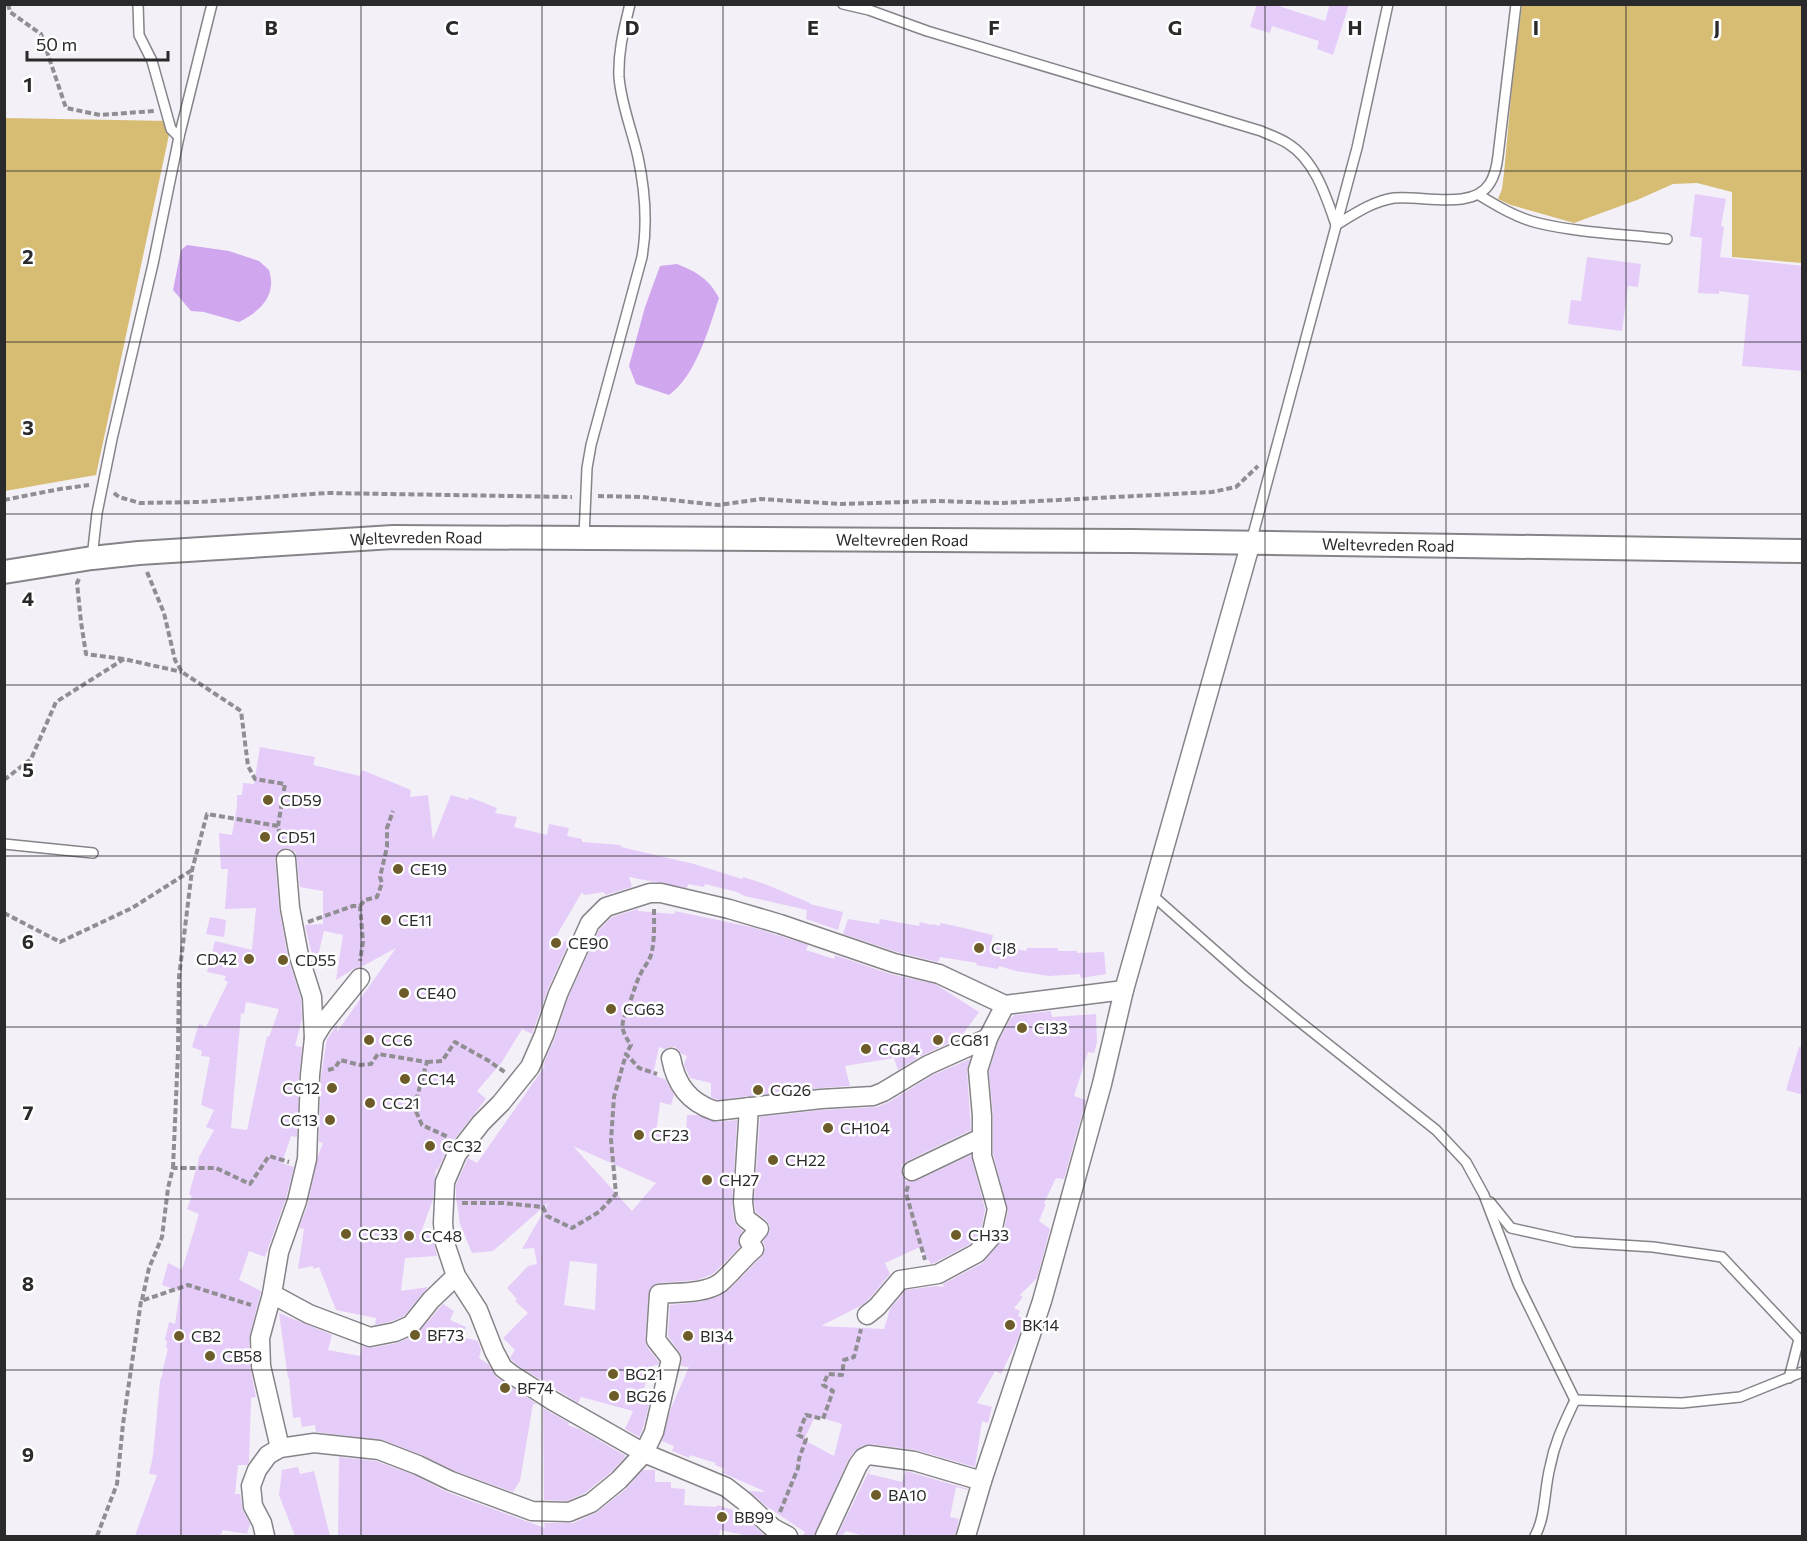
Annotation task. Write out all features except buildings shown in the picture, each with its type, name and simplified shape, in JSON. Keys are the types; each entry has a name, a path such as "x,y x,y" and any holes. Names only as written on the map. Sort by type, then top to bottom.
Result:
{"street":[{"name":"Weltevreden Road","path":"4,572 139,553 393,537 1251,542 1803,550"},
{"path":"966,1536 1042,1301 1102,1084 1124,990 1251,542"},
{"path":"280,1448 261,1366 260,1338 270,1302 279,1252 297,1201 305,1167 314,1038 312,997 298,956 290,908 286,860"},
{"path":"781,1532 726,1487 644,1453 553,1401 503,1368 478,1311 456,1276 445,1243 443,1223 445,1182 457,1154 530,1067 558,994 590,923 606,907 650,893 661,893 780,924 894,963 939,974 1005,1005 1124,990"},
{"path":"314,1038 360,978"},
{"path":"867,1315 900,1280 938,1274 977,1252 991,1237 997,1209 982,1156 982,1116 978,1070 988,1038 1005,1005"},
{"path":"673,1066 687,1095 706,1108 716,1110 873,1096 928,1065 988,1038"},
{"path":"265,1536 262,1523 253,1506 251,1486 257,1470 268,1455 280,1448 314,1443 379,1450 532,1511 569,1512 591,1503 619,1480 644,1453 654,1432 671,1359 656,1340 659,1294 707,1289 720,1282 754,1249 749,1241 759,1229 744,1218 743,1202 749,1107"},
{"path":"912,1171 981,1138"},
{"path":"270,1302 370,1336 395,1332 411,1325 431,1300 456,1276"},
{"path":"825,1536 858,1465 863,1458 869,1455 914,1461 982,1481"}],"lane":[{"path":"138,4 139,35 152,61 171,129 178,137"},
{"path":"92,558 97,513 153,264 178,137 212,4"},
{"path":"584,537 587,468 591,445 642,257 646,233 640,166 619,78 620,46 630,4"},
{"path":"843,4 868,7 927,31 1270,135 1288,144 1306,161 1324,192 1336,225"},
{"path":"1251,542 1357,148 1388,4"},
{"path":"1336,225 1366,207 1394,198 1462,199 1479,195 1490,183 1498,156 1516,4"},
{"path":"1479,195 1500,207 1536,222 1566,228 1667,238"},
{"path":"4,844 93,853"},
{"path":"1151,894 1287,1012 1436,1130 1466,1162 1484,1195 1518,1284 1575,1400"},
{"path":"1484,1195 1512,1228 1574,1242 1653,1247 1722,1257 1799,1339 1789,1378"},
{"path":"1575,1400 1682,1403 1740,1397 1803,1372"},
{"path":"1535,1536 1540,1526 1555,1444 1575,1400"}],"path":[{"path":"8,4 10,12 41,34 66,108 100,115 166,110"},
{"path":"4,500 60,489 103,484 119,497 140,503 200,502 327,494 643,497 718,505 761,499 841,504 936,501 1001,502 1212,492 1236,487 1255,467 1276,453"},
{"path":"139,553 164,613 175,660 182,672"},
{"path":"92,558 77,583 86,654 124,659 182,672 241,711 248,766 255,779 285,784 278,826 286,860"},
{"path":"4,780 31,759 56,702 124,659"},
{"path":"360,978 363,942 360,906 365,900 377,897 382,884 380,877 387,847 387,828 393,811"},
{"path":"97,1536 117,1484 123,1424 141,1301 149,1268 162,1237 173,1168 179,977 192,870 207,814 278,826"},
{"path":"4,913 60,942 132,908 192,870"},
{"path":"443,1223 453,1203 503,1203 543,1207 547,1216 572,1228 599,1212 616,1194 611,1140 614,1097 626,1054 631,1045 624,1035 622,1018 650,957 653,944 654,907 650,893"},
{"path":"294,928 352,906 360,906"},
{"path":"310,1075 335,1068 340,1060 360,1065 372,1064 378,1054 427,1062 442,1061 455,1042 489,1060 518,1082"},
{"path":"626,1054 639,1068 666,1076 673,1066"},
{"path":"427,1062 414,1107 422,1125 464,1144"},
{"path":"173,1168 216,1168 250,1184 269,1156 305,1167"},
{"path":"912,1171 906,1193 926,1260 928,1276"},
{"path":"141,1301 188,1285 270,1302"},
{"path":"781,1532 806,1439 798,1435 806,1415 823,1419 833,1391 823,1385 828,1374 842,1375 844,1360 854,1357 861,1327 867,1315"}],"shaded area":[{"path":"1522,5 1802,5 1802,263 1732,257 1732,192 1697,183 1673,184 1574,223 1511,205 1498,199 1504,173"},
{"path":"5,118 172,121 96,475 5,491"},
{"path":"187,245 229,251 259,261 269,270 271,280 270,291 264,303 250,316 239,322 204,312 191,311 173,290 181,250"},
{"path":"677,264 702,277 719,298 694,364 687,376 669,395 636,384 629,366 645,307 660,266"}],"place":[{"name":"CD59","path":"268,800"},
{"name":"CD51","path":"265,837"},
{"name":"CE19","path":"398,869"},
{"name":"CE11","path":"386,920"},
{"name":"CE90","path":"556,943"},
{"name":"CJ8","path":"979,948"},
{"name":"CD42","path":"249,959"},
{"name":"CD55","path":"283,960"},
{"name":"CE40","path":"404,993"},
{"name":"CG63","path":"611,1009"},
{"name":"CI33","path":"1022,1028"},
{"name":"CC6","path":"369,1040"},
{"name":"CG81","path":"938,1040"},
{"name":"CG84","path":"866,1049"},
{"name":"CC14","path":"405,1079"},
{"name":"CC12","path":"332,1088"},
{"name":"CG26","path":"758,1090"},
{"name":"CC21","path":"370,1103"},
{"name":"CC13","path":"330,1120"},
{"name":"CH104","path":"828,1128"},
{"name":"CF23","path":"639,1135"},
{"name":"CC32","path":"430,1146"},
{"name":"CH22","path":"773,1160"},
{"name":"CH27","path":"707,1180"},
{"name":"CC33","path":"346,1234"},
{"name":"CH33","path":"956,1235"},
{"name":"CC48","path":"409,1236"},
{"name":"BK14","path":"1010,1325"},
{"name":"BF73","path":"415,1335"},
{"name":"CB2","path":"179,1336"},
{"name":"BI34","path":"688,1336"},
{"name":"CB58","path":"210,1356"},
{"name":"BG21","path":"613,1374"},
{"name":"BF74","path":"505,1388"},
{"name":"BG26","path":"614,1396"},
{"name":"BA10","path":"876,1495"},
{"name":"BB99","path":"722,1517"}]}
